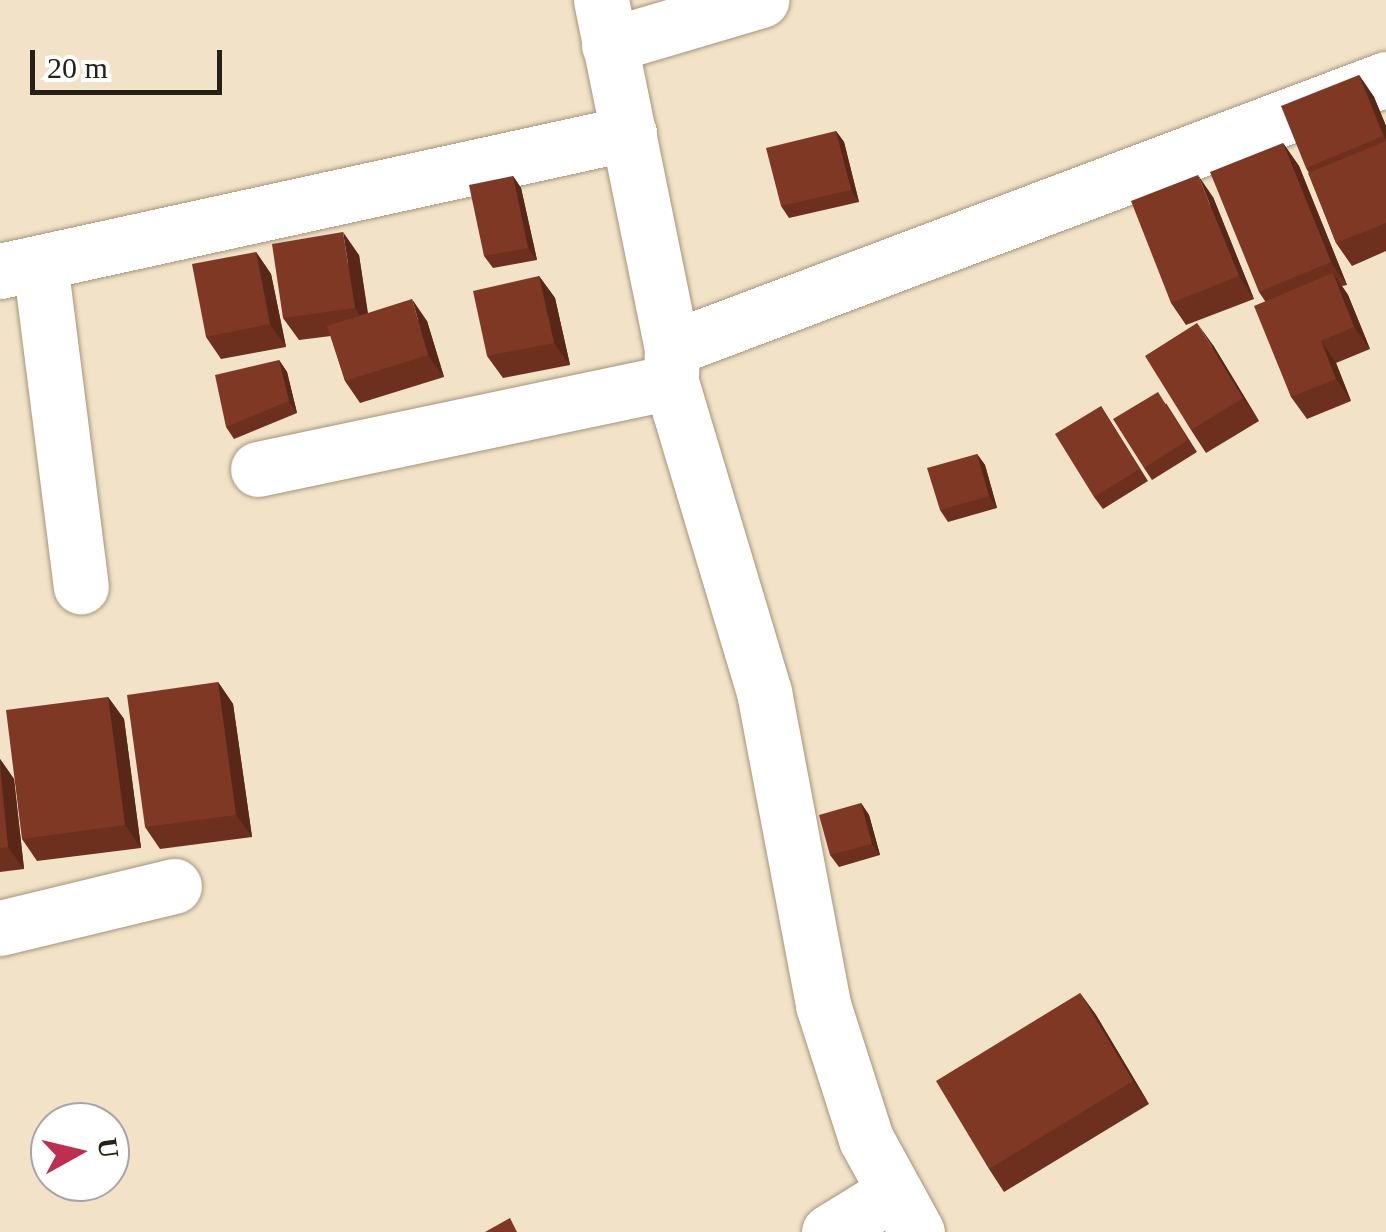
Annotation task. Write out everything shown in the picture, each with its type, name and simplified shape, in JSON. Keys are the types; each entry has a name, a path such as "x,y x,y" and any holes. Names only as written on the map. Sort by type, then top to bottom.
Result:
{"street":[{"path":"761,0 605,23 672,365 764,692 828,1024 906,1212 830,1232"},
{"path":"258,469 672,365 1386,79"},
{"path":"81,586 20,267 629,133"},
{"path":"0,928 174,886"}],"building":[{"path":"1359,75 1383,136 1306,168 1281,106"},
{"path":"836,131 851,190 781,206 766,148"},
{"path":"1386,141 1386,223 1336,243 1308,173"},
{"path":"1283,143 1331,262 1259,292 1210,172"},
{"path":"1198,175 1239,276 1171,303 1131,201"},
{"path":"513,176 528,248 484,256 469,185"},
{"path":"343,232 355,308 283,318 272,244"},
{"path":"256,252 270,324 206,337 192,264"},
{"path":"1333,273 1354,327 1321,341 1336,379 1291,397 1254,306"},
{"path":"539,276 554,343 487,356 473,291"},
{"path":"412,299 428,355 345,381 327,326"},
{"path":"1197,323 1243,398 1191,430 1145,356"},
{"path":"279,360 289,401 226,427 215,375"},
{"path":"1158,392 1188,440 1144,468 1113,419"},
{"path":"1101,406 1140,469 1094,497 1055,434"},
{"path":"977,454 989,496 940,510 927,468"},
{"path":"218,682 236,815 145,827 127,695"},
{"path":"108,697 125,825 22,839 6,710"},
{"path":"0,771 8,847 0,848"},
{"path":"861,803 872,844 830,855 819,815"},
{"path":"1080,993 1133,1081 989,1169 936,1081"},
{"path":"510,1218 517,1232 485,1232"}]}
